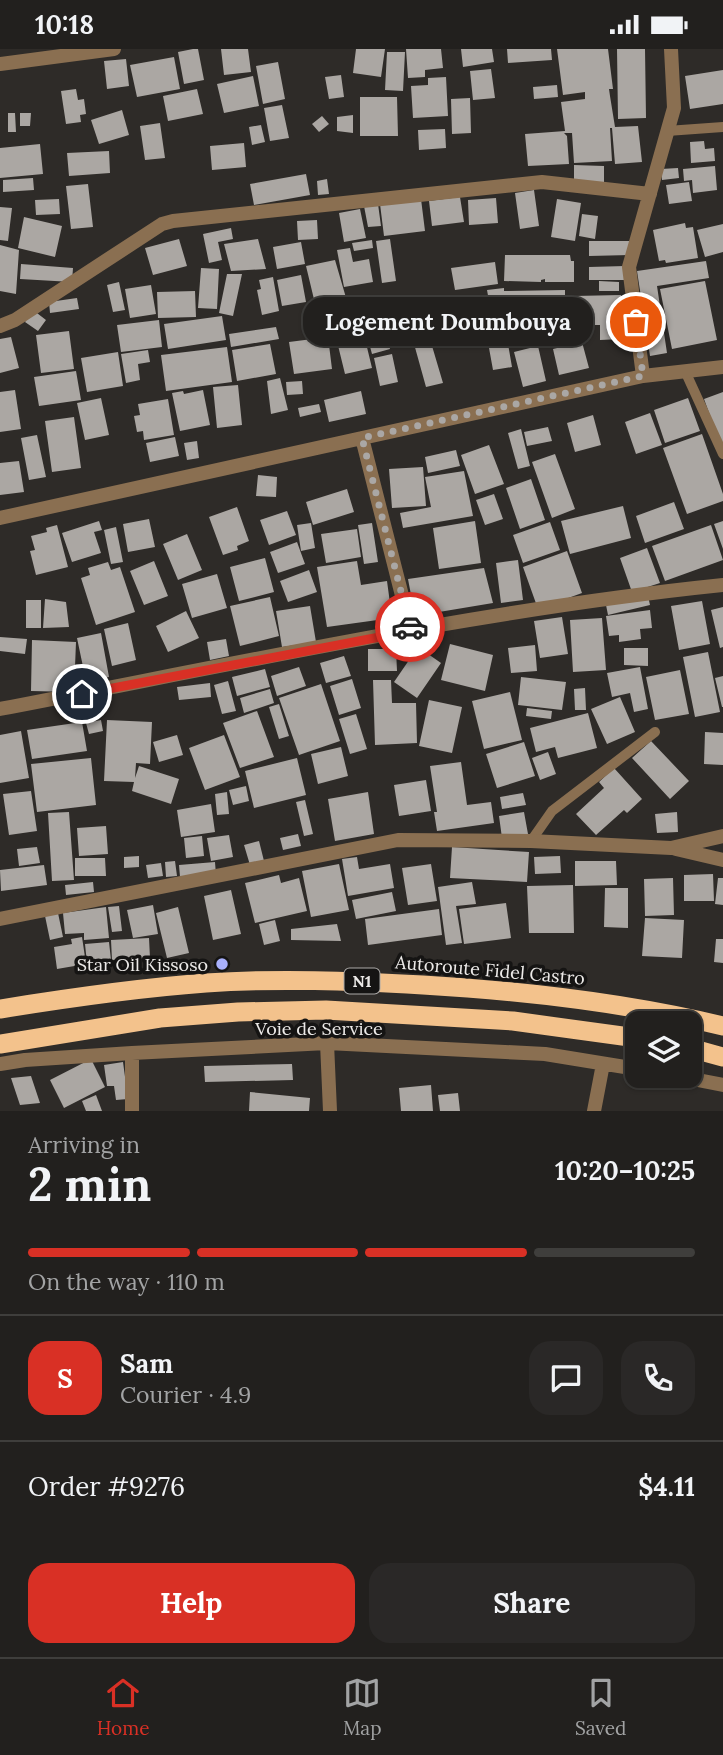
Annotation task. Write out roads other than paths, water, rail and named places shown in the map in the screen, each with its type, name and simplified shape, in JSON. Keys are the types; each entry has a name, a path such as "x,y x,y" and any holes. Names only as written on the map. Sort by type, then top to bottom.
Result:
{"highway":[{"name":"Autoroute Fidel Castro","path":"0,1009 205,983 333,979 499,989 600,1000 723,1026"},
{"name":"N1","path":"0,1044 160,1018 238,1012 326,1010 513,1021 625,1036"},
{"path":"702,1051 723,1057"}],"street":[{"path":"0,64 114,49"},
{"path":"643,376 629,267 674,108 671,49"},
{"path":"0,326 15,320 162,224 173,221 542,182 650,194"},
{"path":"0,518 643,376 723,367"},
{"path":"362,438 411,631"},
{"path":"0,709 411,631 648,593 723,585"},
{"path":"671,848 723,836"},
{"path":"0,919 398,840 531,841 671,848 723,860"},
{"path":"327,1043 330,1111"},
{"name":"Voie de Service","path":"0,1064 132,1053 327,1043 544,1054 625,1067"},
{"path":"132,1053 132,1111"},
{"path":"594,1111 603,1064"},
{"path":"702,1081 723,1085"}],"lane":[{"path":"667,131 723,127"},
{"path":"685,371 723,454"},
{"path":"531,841 552,811 654,731"}],"place":[{"name":"Logement Doumbouya","path":"636,322"},
{"name":"Star Oil Kissoso","path":"222,964"}]}
